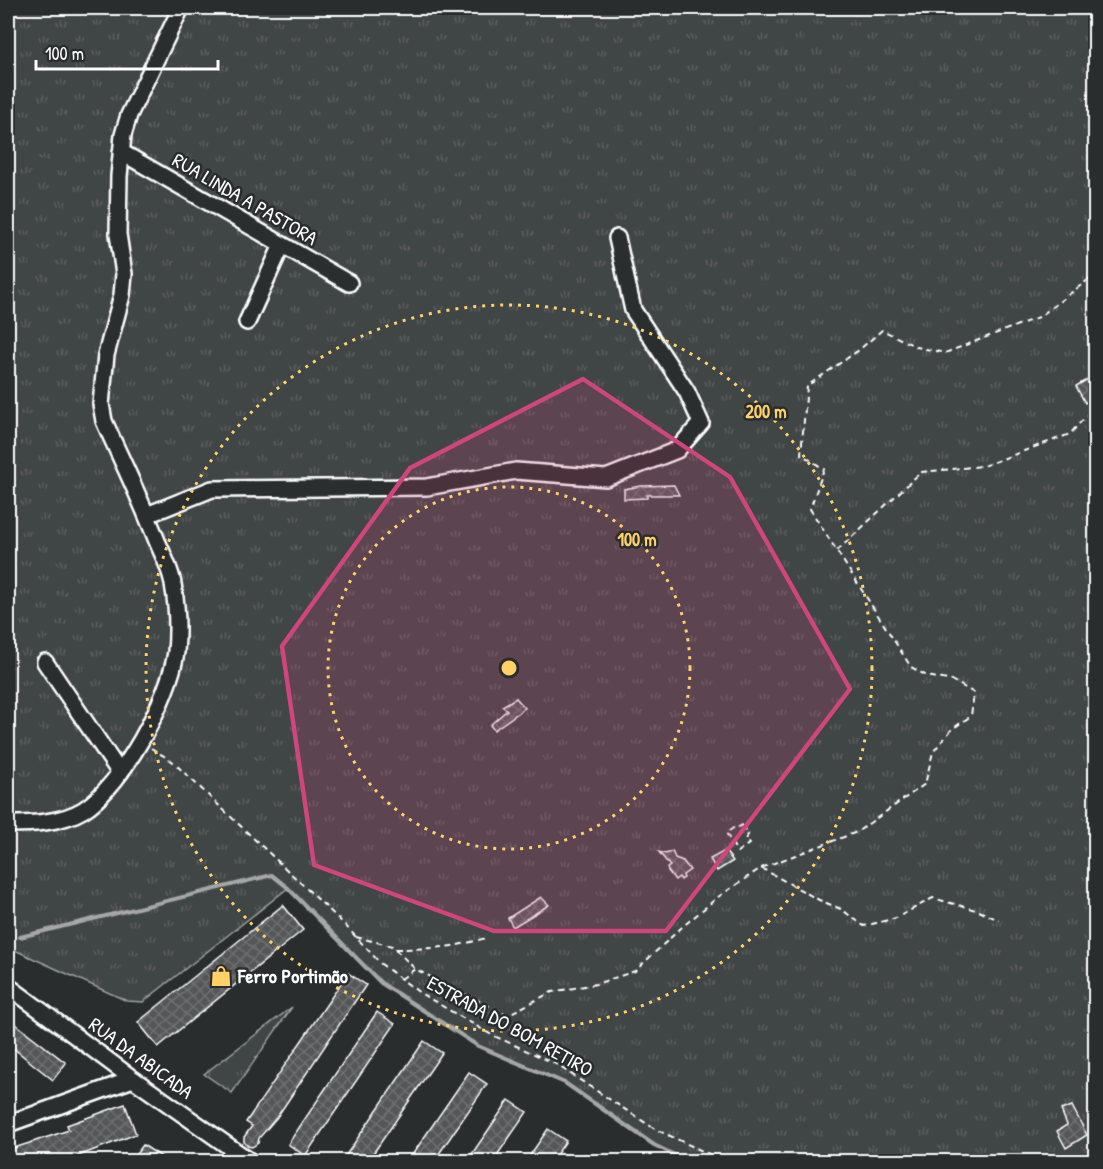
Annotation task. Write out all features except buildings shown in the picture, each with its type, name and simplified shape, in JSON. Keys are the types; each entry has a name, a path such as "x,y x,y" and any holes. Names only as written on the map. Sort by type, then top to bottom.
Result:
{"street":[{"path":"8,824 54,820 82,810 102,794 120,773 141,742 165,687 176,653 177,616 173,581 147,515 104,421 100,404 106,355 122,295 124,273 118,234 121,152 129,115 181,8"},
{"name":"RUA LINDA A PASTORA","path":"121,152 349,283"},
{"path":"147,515 212,489 427,487 516,471 606,478 677,450 701,423 687,392 633,310 617,238"},
{"path":"248,322 282,245"},
{"path":"45,662 120,773"},
{"name":"RUA DA ABICADA","path":"8,986 133,1079 251,1161"},
{"path":"8,1124 133,1079"}],"path":[{"path":"356,937 392,946 415,969 507,1015 552,992 596,984 635,971 718,897 761,868 857,832 925,784 933,752 952,729 971,716 974,693 953,681 927,676 911,667 810,509 824,469 801,454 807,386 859,350 882,330 917,347 945,354 1039,317 1095,277"},
{"path":"837,551 921,472 983,466 1070,434 1095,405"},
{"name":"ESTRADA DO BOM RETIRO","path":"141,742 172,761 356,937 381,964 420,993 490,1034 554,1063 656,1129 726,1161"},
{"path":"742,825 748,836 745,839 749,844 739,851 737,852 732,846 726,833 742,825"},
{"path":"761,868 819,900 841,909 864,926 896,918 933,898 979,911 999,920"},
{"path":"395,950 459,946 485,938"},
{"path":"401,979 415,969"}],"highlighted area":[{"path":"583,379 730,477 850,689 666,931 494,931 314,865 282,646 410,468"}],"green space":[{"path":"8,8 1095,8 1095,1161 689,1161 654,1145 565,1083 478,1046 381,983 288,888 143,1002 127,1001 8,947"},
{"path":"292,1007 232,1093 204,1074"}],"waterway":[{"path":"20,937 272,875 287,887 381,983 478,1046 565,1083 654,1145 689,1162"}],"place":[{"name":"Ferro Portimão","path":"221,976"}]}
